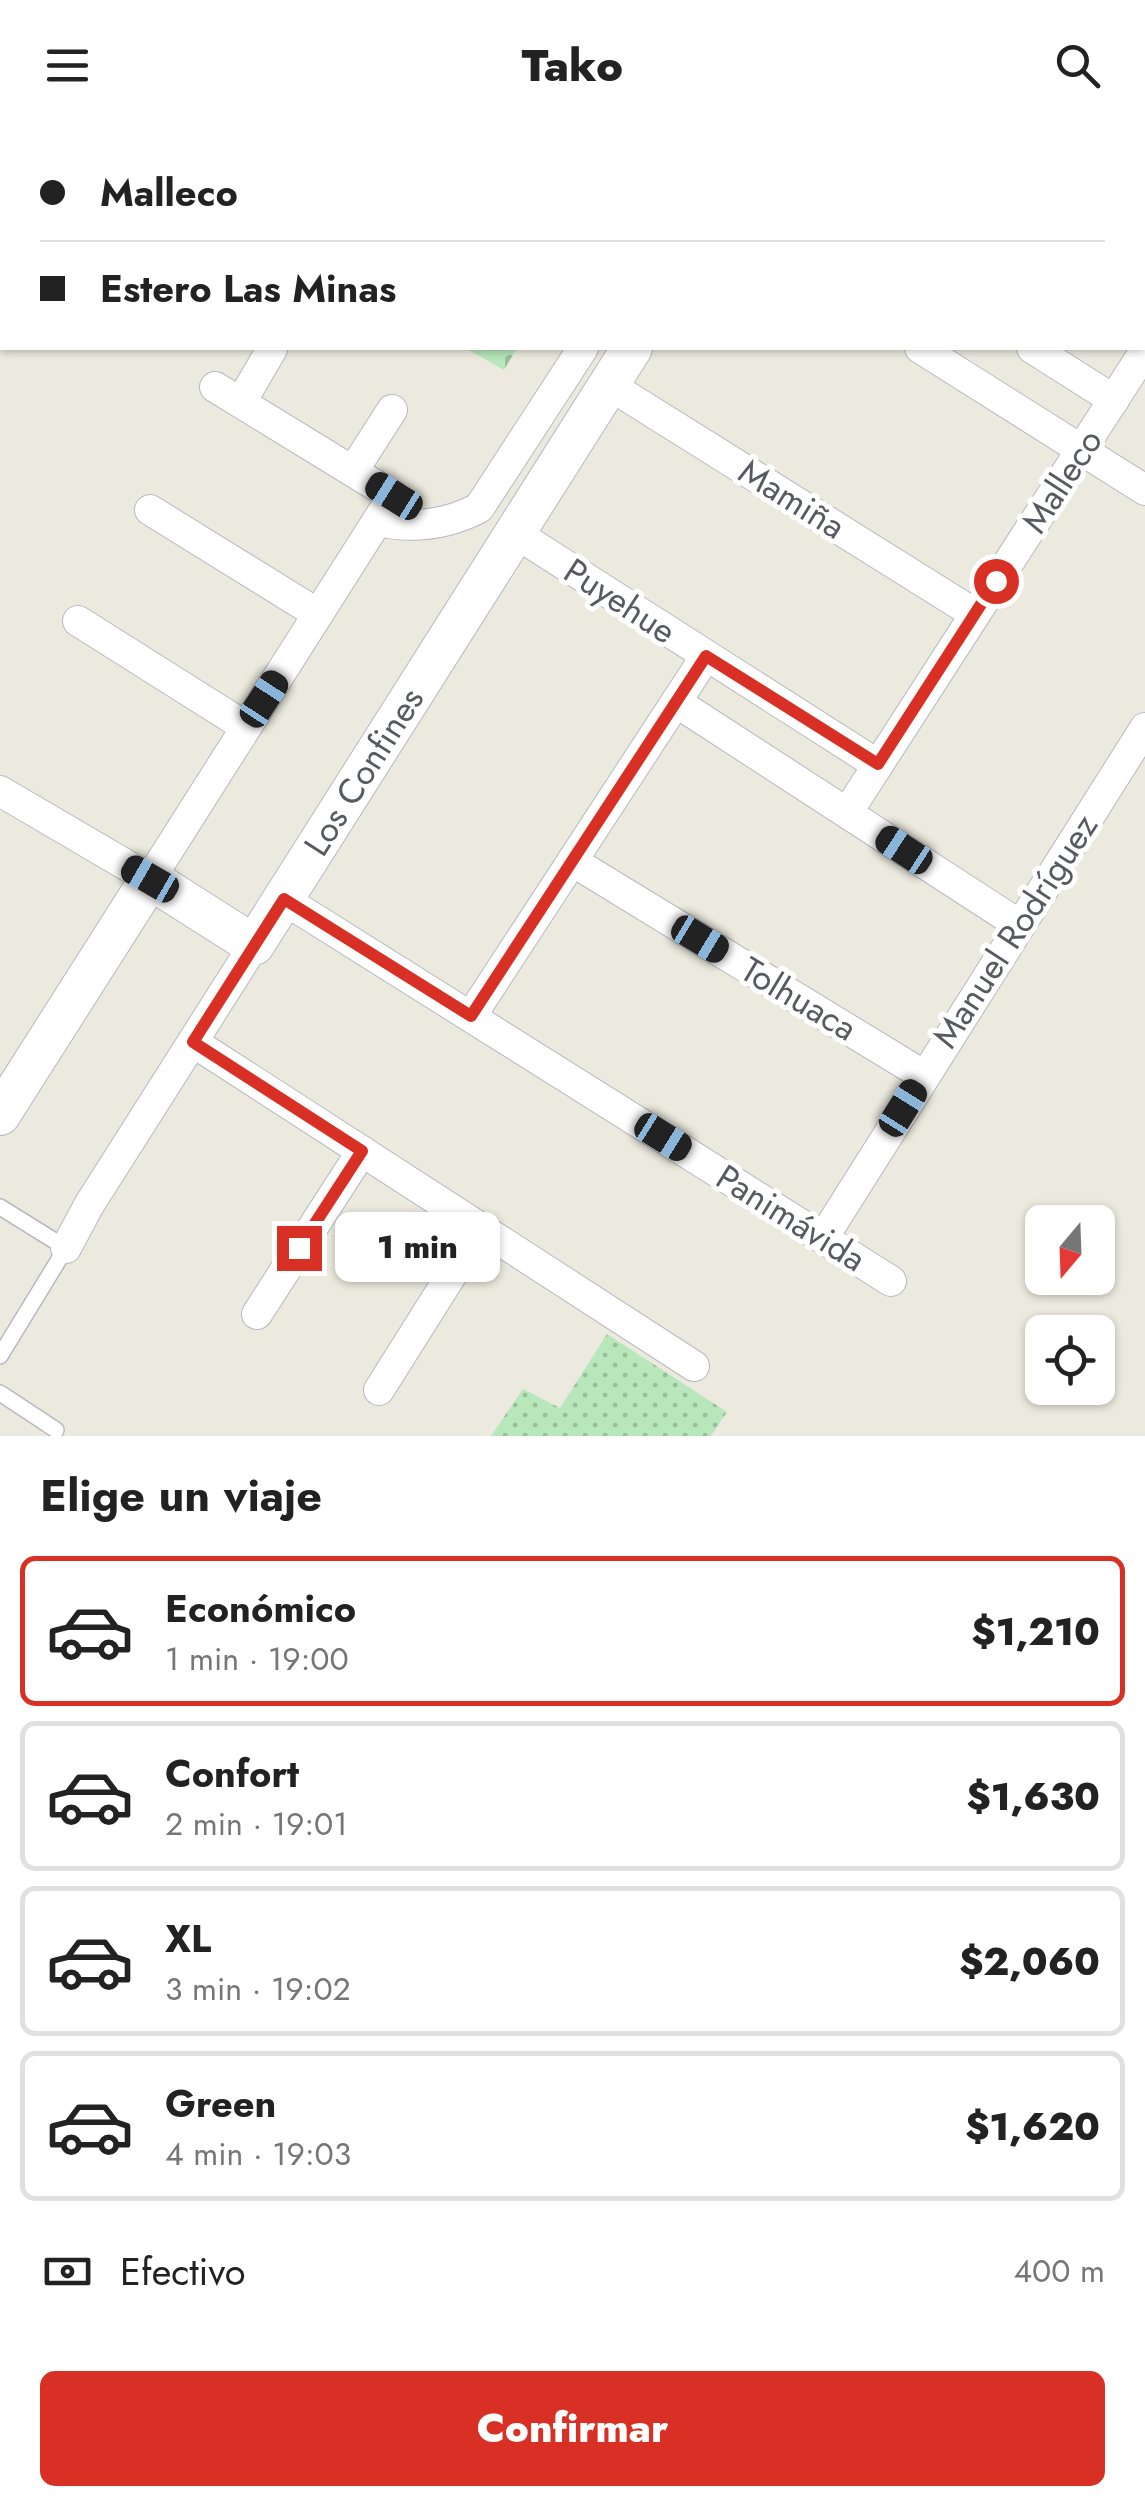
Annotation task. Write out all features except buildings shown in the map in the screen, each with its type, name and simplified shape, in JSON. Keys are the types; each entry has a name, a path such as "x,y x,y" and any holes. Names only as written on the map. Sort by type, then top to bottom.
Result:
{"street":[{"path":"271,350 228,394 354,471 386,508 427,525 479,508 583,350"},
{"name":"Los Confines","path":"66,1248 89,1205 631,350"},
{"path":"923,350 1145,490"},
{"path":"1035,350 1114,400"},
{"name":"Malleco","path":"847,813 1145,351"},
{"name":"Mamiña","path":"609,384 975,614"},
{"path":"354,471 392,410"},
{"path":"518,448 554,471"},
{"path":"0,1115 386,508"},
{"path":"150,510 318,614"},
{"name":"Puyehue","path":"515,534 878,764"},
{"path":"78,621 246,727"},
{"path":"471,1016 706,656"},
{"name":"Puyehue","path":"676,702 1018,924"},
{"name":"Manuel Rodríguez","path":"822,1238 1145,728"},
{"path":"0,791 150,879 254,946"},
{"name":"Tolhuaca","path":"572,861 923,1075"},
{"name":"Panimávida","path":"284,899 891,1281"},
{"path":"193,1042 694,1366"},
{"path":"257,1314 362,1151"},
{"path":"379,1390 481,1228"}],"lane":[{"path":"0,1207 66,1248 0,1356"},
{"path":"2,1399 56,1430"}],"green space":[{"path":"469,350 516,350 504,370"},
{"path":"607,1334 727,1412 711,1436 491,1436 523,1389 560,1408"}],"route":[{"path":"299,1248 362,1151 193,1042 284,899 471,1016 706,656 878,764 996,581"}]}
